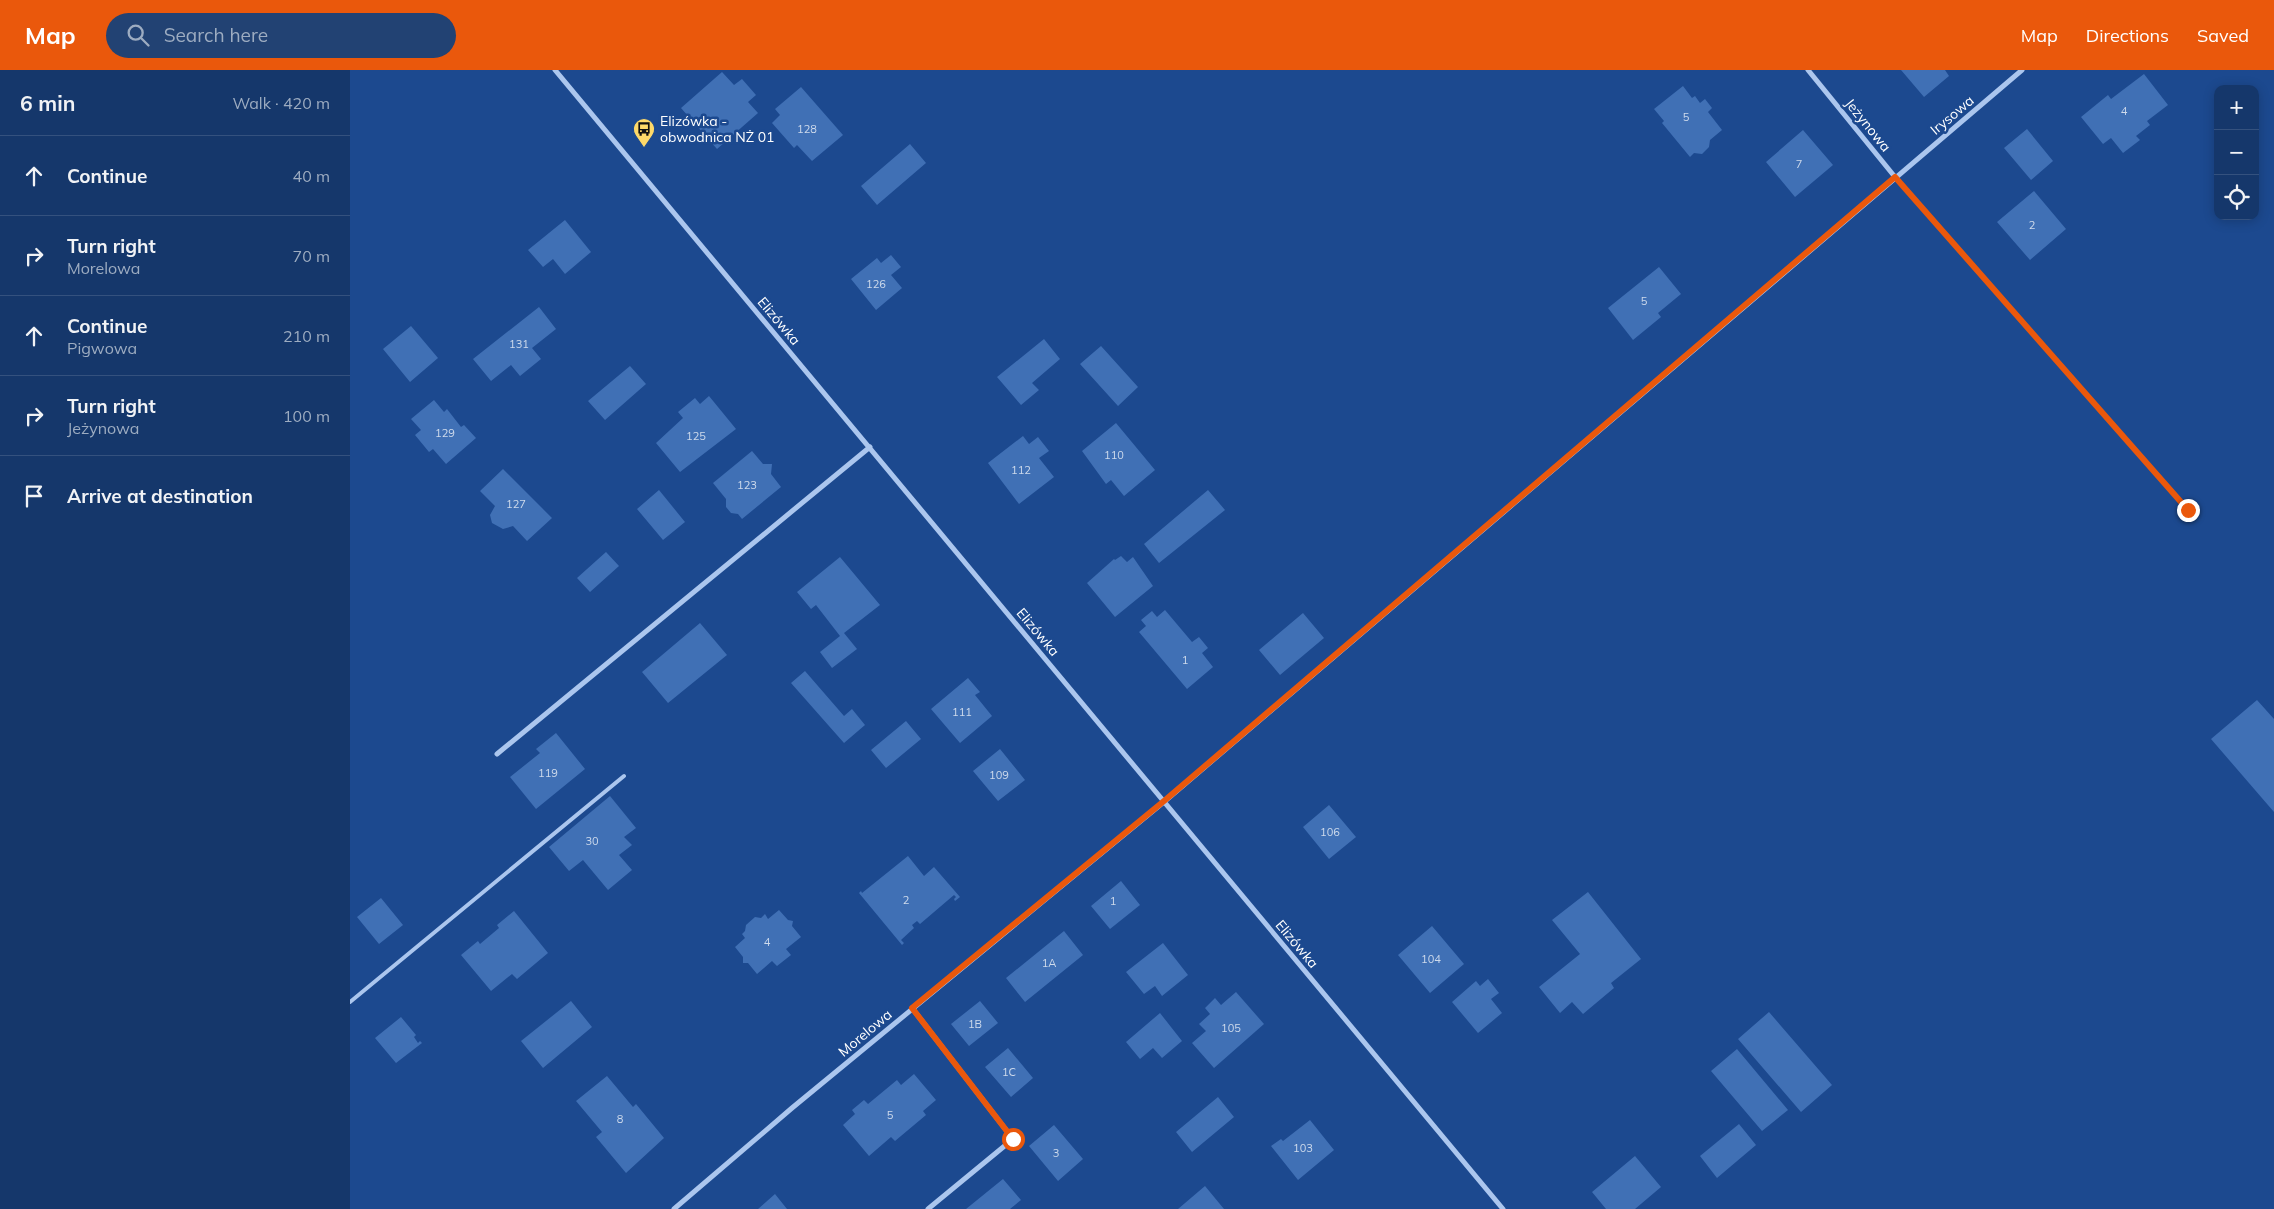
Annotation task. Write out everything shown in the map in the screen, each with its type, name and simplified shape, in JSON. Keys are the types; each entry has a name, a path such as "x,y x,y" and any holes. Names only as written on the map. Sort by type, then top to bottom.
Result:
{"street":[{"name":"Elizówka","path":"556,70 1503,1209"},
{"name":"Jeżynowa","path":"1808,70 1895,177"},
{"name":"Irysowa","path":"1164,801 2022,70"},
{"path":"497,754 870,447"},
{"name":"Morelowa","path":"674,1209 912,1008 1164,801"},
{"path":"912,1008 1013,1139 928,1209"}],"lane":[{"path":"350,1002 624,776"}],"path":[{"path":"1895,177 2188,510"}],"building":[{"path":"1901,70 1945,70 1949,76 1924,97"},
{"path":"722,72 734,85 742,79 756,95 748,102 758,113 717,149 681,108"},
{"path":"2144,74 2168,105 2147,121 2150,125 2136,136 2140,140 2123,153 2111,138 2103,144 2081,117 2108,95 2111,99"},
{"path":"1683,86 1692,98 1695,96 1700,103 1705,99 1712,108 1708,112 1722,130 1710,140 1709,147 1702,154 1694,153 1690,157 1662,123 1664,121 1654,109"},
{"path":"801,87 843,135 812,161 797,145 794,148 772,123 780,115 775,109"},
{"path":"2027,129 2053,161 2031,180 2004,148"},
{"path":"1803,130 1833,165 1795,197 1766,162"},
{"path":"910,144 926,163 877,205 861,186"},
{"path":"2034,191 2066,229 2030,260 1997,222"},
{"path":"565,220 591,252 565,274 553,259 543,267 528,250"},
{"path":"891,255 901,267 891,275 902,288 876,310 851,279 877,258 881,263"},
{"path":"1659,267 1681,294 1658,313 1661,317 1633,340 1608,308"},
{"path":"539,307 556,329 532,348 541,359 520,376 511,365 491,381 473,359"},
{"path":"411,326 438,358 410,382 383,349"},
{"path":"1044,339 1060,359 1032,383 1039,390 1021,405 997,377"},
{"path":"1101,346 1138,387 1118,406 1080,364"},
{"path":"630,366 646,384 605,420 588,401"},
{"path":"709,396 736,429 680,472 656,443 683,418 678,412 695,398 700,404"},
{"path":"434,400 444,412 447,409 461,427 464,425 476,438 446,464 433,449 429,452 415,435 421,430 411,419"},
{"path":"1116,423 1155,470 1124,496 1111,480 1106,484 1082,451"},
{"path":"1023,436 1029,444 1038,437 1049,451 1039,458 1054,477 1019,504 988,463"},
{"path":"752,451 763,464 772,464 771,474 781,487 742,519 738,514 731,513 726,507 726,499 713,483"},
{"path":"503,469 552,518 527,541 513,526 503,529 492,523 490,515 495,506 480,491"},
{"path":"659,490 685,522 663,540 637,509"},
{"path":"1208,490 1225,510 1159,563 1144,544"},
{"path":"606,552 619,566 590,592 577,578"},
{"path":"1121,556 1127,562 1133,557 1153,586 1115,617 1087,583 1114,559"},
{"path":"840,557 880,605 844,633 857,649 832,668 820,652 840,636 816,605 811,609 797,592"},
{"path":"1165,610 1192,642 1199,637 1208,648 1202,653 1213,667 1187,689 1139,632 1146,626 1141,620 1152,611 1157,617"},
{"path":"1303,613 1324,638 1280,675 1259,650"},
{"path":"700,623 727,655 668,703 642,672"},
{"path":"805,671 844,716 852,709 865,725 844,743 791,683"},
{"path":"968,678 980,692 975,695 992,716 960,743 931,709"},
{"path":"2257,700 2274,719 2274,812 2211,739"},
{"path":"906,721 921,739 886,768 871,750"},
{"path":"556,733 585,769 536,809 510,777 540,753 536,749"},
{"path":"1000,749 1025,780 998,801 973,771"},
{"path":"610,796 636,828 624,837 632,845 619,855 632,870 608,890 583,860 569,871 549,847"},
{"path":"1329,805 1356,837 1329,859 1303,827"},
{"path":"908,856 924,876 934,867 960,897 955,901 956,897 954,895 920,924 917,921 912,925 914,928 901,940 904,943 902,945 859,893 861,891 862,893"},
{"path":"1121,881 1140,905 1110,929 1091,906"},
{"path":"1588,892 1641,959 1611,983 1614,988 1583,1014 1572,1002 1560,1013 1539,987 1580,954 1552,920"},
{"path":"381,898 403,925 379,944 357,917"},
{"path":"779,910 788,920 793,921 792,926 801,937 786,949 791,955 777,966 772,961 757,974 748,963 743,963 743,957 735,947 745,938 742,934 745,931 746,925 755,917 761,918 765,914 768,919"},
{"path":"514,911 548,953 517,979 512,974 491,991 461,955 478,941 480,944 499,928 497,925"},
{"path":"1432,926 1464,964 1430,993 1398,955"},
{"path":"1064,931 1083,955 1025,1002 1006,978"},
{"path":"1163,943 1188,975 1162,996 1155,986 1144,994 1126,972"},
{"path":"1488,979 1499,993 1491,999 1502,1013 1478,1033 1452,1002 1476,981 1480,986"},
{"path":"1236,992 1264,1024 1214,1068 1192,1043 1206,1031 1199,1024 1210,1014 1205,1008 1215,998 1221,1005"},
{"path":"571,1001 592,1027 543,1068 521,1041"},
{"path":"980,1001 998,1023 969,1046 951,1024"},
{"path":"1769,1012 1832,1085 1801,1112 1738,1039"},
{"path":"1160,1013 1182,1041 1162,1058 1153,1048 1140,1059 1126,1042"},
{"path":"401,1017 416,1035 414,1037 418,1043 420,1041 422,1043 396,1063 375,1038"},
{"path":"1008,1048 1033,1078 1011,1097 985,1067"},
{"path":"1737,1049 1788,1110 1762,1131 1711,1071"},
{"path":"914,1074 936,1100 923,1111 926,1115 895,1141 891,1137 869,1156 843,1125 855,1114 852,1110 864,1100 868,1104 897,1080 901,1085"},
{"path":"607,1076 633,1107 636,1104 664,1138 626,1173 596,1137 602,1132 576,1101"},
{"path":"1218,1097 1234,1117 1192,1152 1176,1132"},
{"path":"1310,1120 1334,1150 1298,1180 1271,1146 1281,1139 1283,1141"},
{"path":"1739,1124 1756,1145 1717,1178 1700,1156"},
{"path":"1054,1125 1083,1159 1058,1181 1029,1146"},
{"path":"1635,1156 1661,1187 1635,1209 1606,1209 1592,1192"},
{"path":"1003,1179 1021,1200 1010,1209 966,1209"},
{"path":"1205,1186 1224,1209 1178,1209"},
{"path":"775,1194 787,1209 758,1209"}],"place":[{"name":"Elizówka - obwodnica NŻ 01","path":"644,148"}],"route":[{"path":"1013,1139 912,1008 1164,801 1895,177 2188,510"}]}
